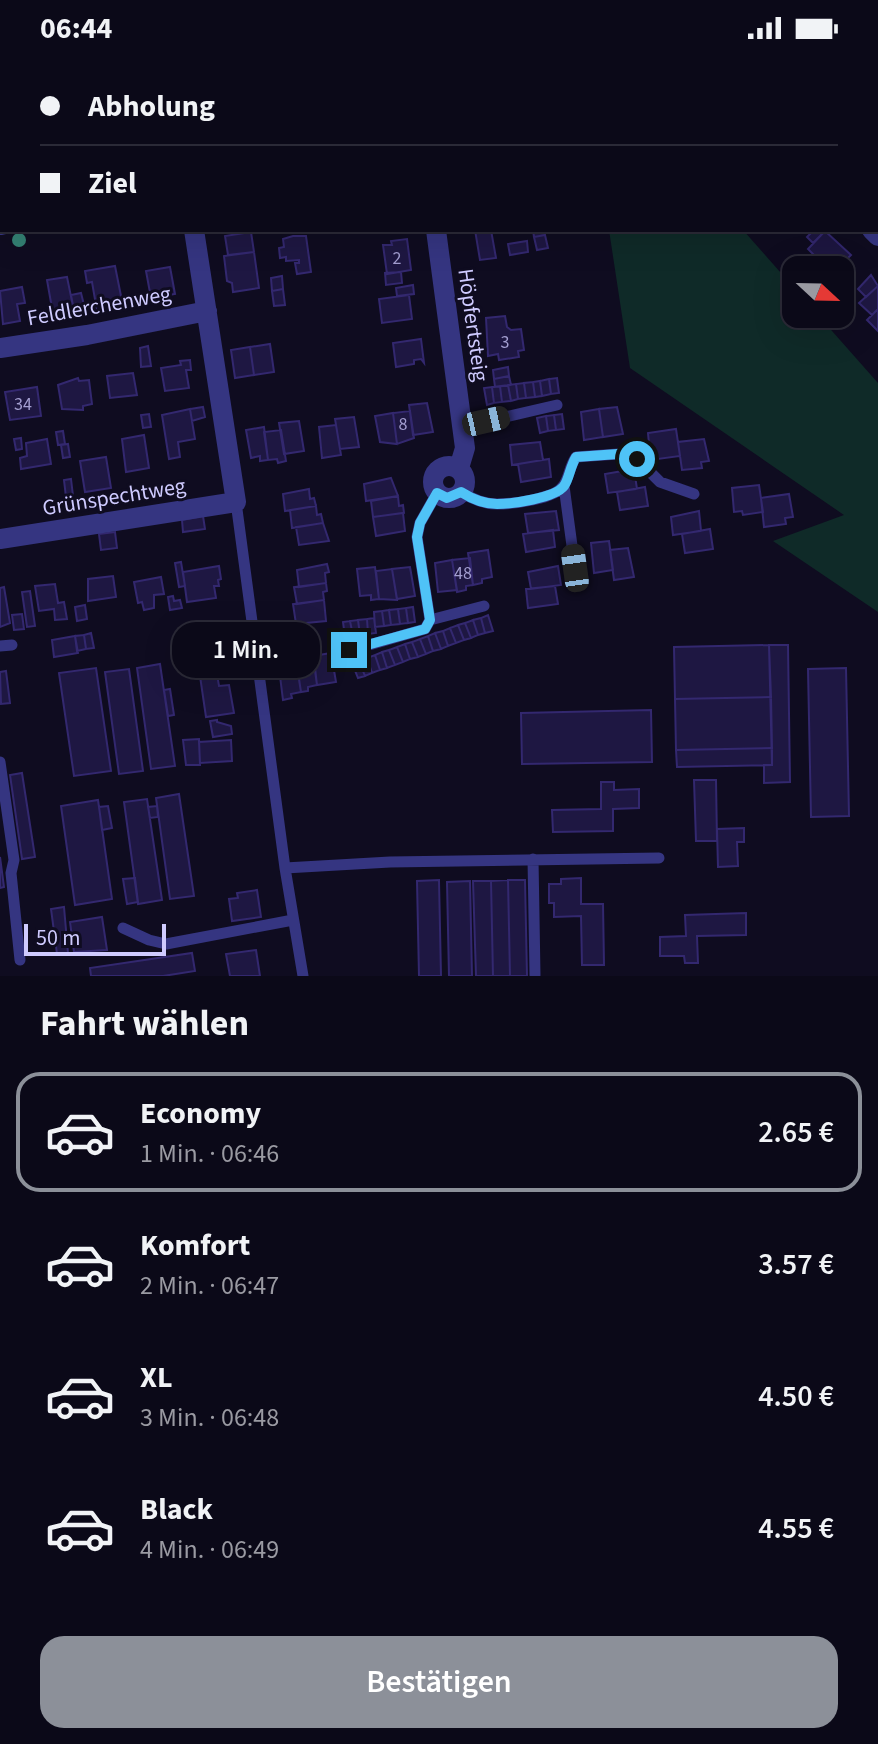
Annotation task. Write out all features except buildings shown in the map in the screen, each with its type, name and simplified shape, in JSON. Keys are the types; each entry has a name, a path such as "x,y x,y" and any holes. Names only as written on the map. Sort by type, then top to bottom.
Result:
{"street":[{"path":"194,232 236,502"},
{"name":"Höpfertsteig","path":"436,232 463,427 465,448 459,468"},
{"name":"Feldlerchenweg","path":"0,348 87,335 207,311"},
{"path":"443,466 459,468 465,477 461,492 447,498 437,493 432,484 434,473 443,466"},
{"name":"Grünspechtweg","path":"0,539 236,502"}],"lane":[{"path":"463,427 557,405"},
{"path":"575,568 564,486 576,457 618,454 637,459 660,482 694,494"},
{"path":"461,492 471,499 498,504 551,496 564,486"},
{"path":"341,653 425,629 430,620 417,537 420,523 437,493"},
{"path":"236,502 285,868 303,976"},
{"path":"430,620 484,606"},
{"path":"0,762 14,860 11,873 20,960"},
{"path":"285,868 390,862 659,858"},
{"path":"533,859 535,975"},
{"path":"123,928 166,944 293,920"}],"green space":[{"path":"609,232 745,232 782,274 782,328 829,328 878,383 878,612 773,541 844,515 630,368"}],"route":[{"path":"349,650 425,629 430,620 417,537 420,523 437,493 447,498 461,492 471,499 498,504 551,496 564,486 576,457 618,454 637,459"}]}
